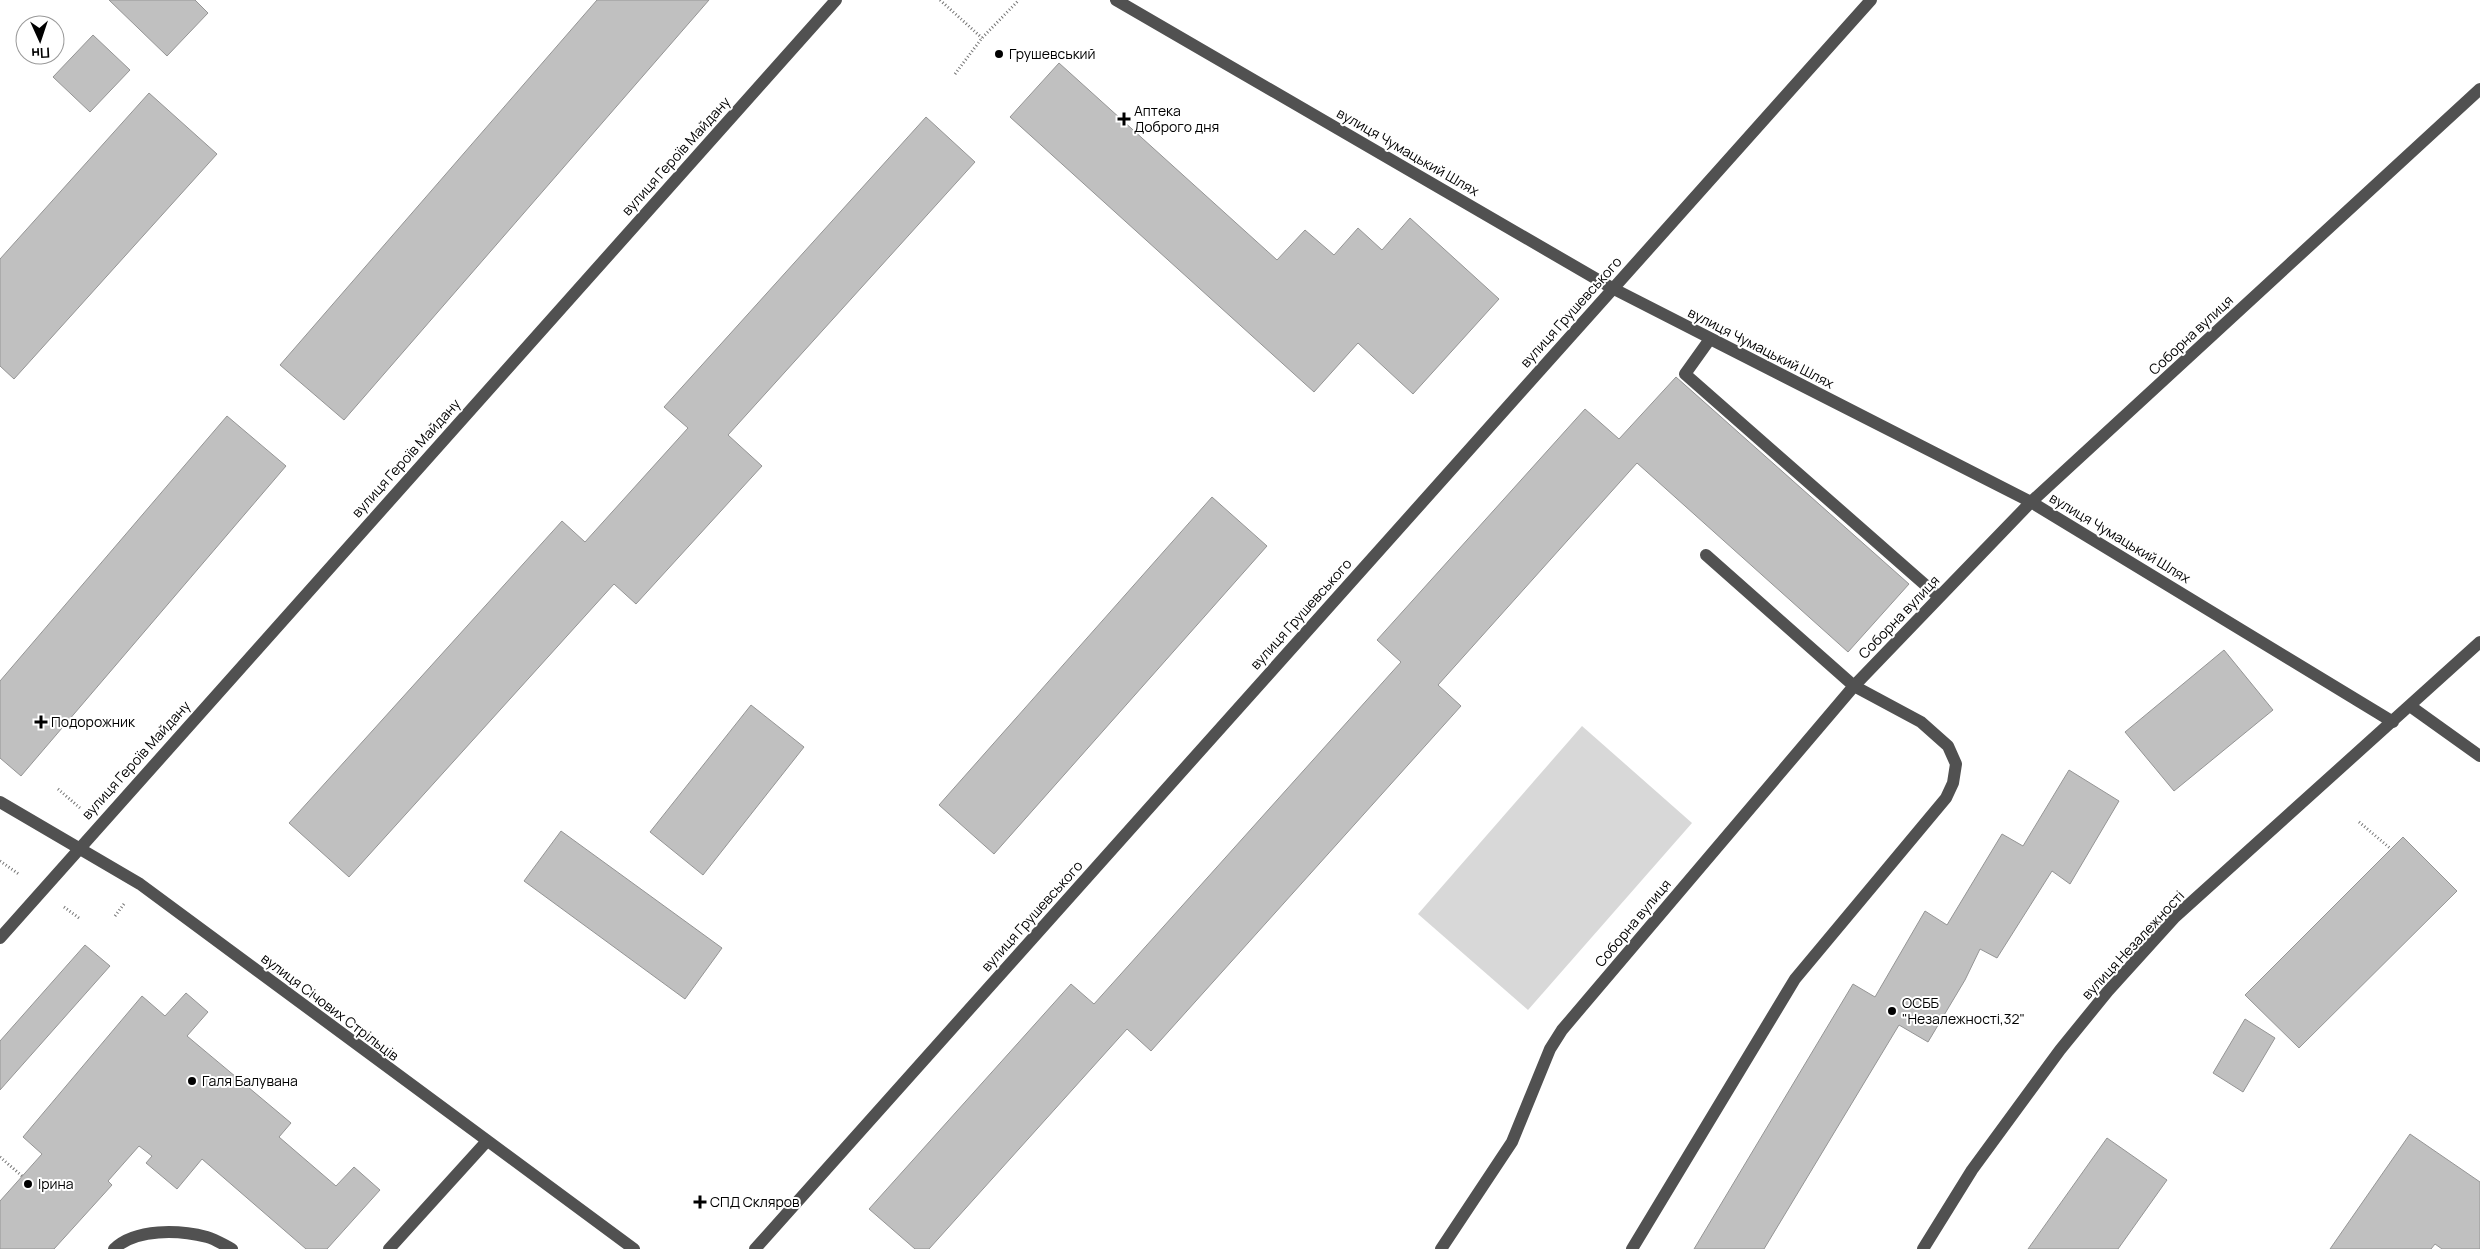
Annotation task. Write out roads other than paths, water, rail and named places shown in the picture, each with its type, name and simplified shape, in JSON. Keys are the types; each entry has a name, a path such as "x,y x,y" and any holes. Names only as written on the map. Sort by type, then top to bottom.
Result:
{"street":[{"name":"вулиця Героїв Майдану","path":"0,938 78,848 836,0"},
{"name":"вулиця Чумацький Шлях","path":"1116,0 1612,288 2031,502 2393,722"},
{"name":"вулиця Грушевського","path":"754,1249 1612,288 1872,0"},
{"name":"Соборна вулиця","path":"1441,1249 1512,1142 1550,1049 1562,1030 1854,686 2031,502 2480,90"},
{"path":"1710,339 1685,374 1939,597"},
{"path":"1632,1249 1794,979 1946,798 1953,783 1956,764 1948,746 1922,722 1854,686 1706,555"},
{"name":"вулиця Незалежності","path":"1923,1249 1972,1170 2012,1115 2108,992 2175,917 2480,642"},
{"path":"2410,706 2480,756"},
{"name":"вулиця Січових Стрільців","path":"0,802 140,884 634,1249"},
{"path":"389,1249 487,1142"},
{"path":"114,1249 122,1241 150,1233 180,1233 208,1237 232,1249"}],"place":[{"name":"Грушевський","path":"999,54"},
{"name":"Аптека Доброго дня","path":"1124,119"},
{"name":"Подорожник","path":"41,722"},
{"name":"ОСББ \"Незалежності,32\"","path":"1892,1011"},
{"name":"Галя Балувана","path":"192,1081"},
{"name":"Ірина","path":"28,1184"},
{"name":"СПД Скляров","path":"700,1202"}]}
